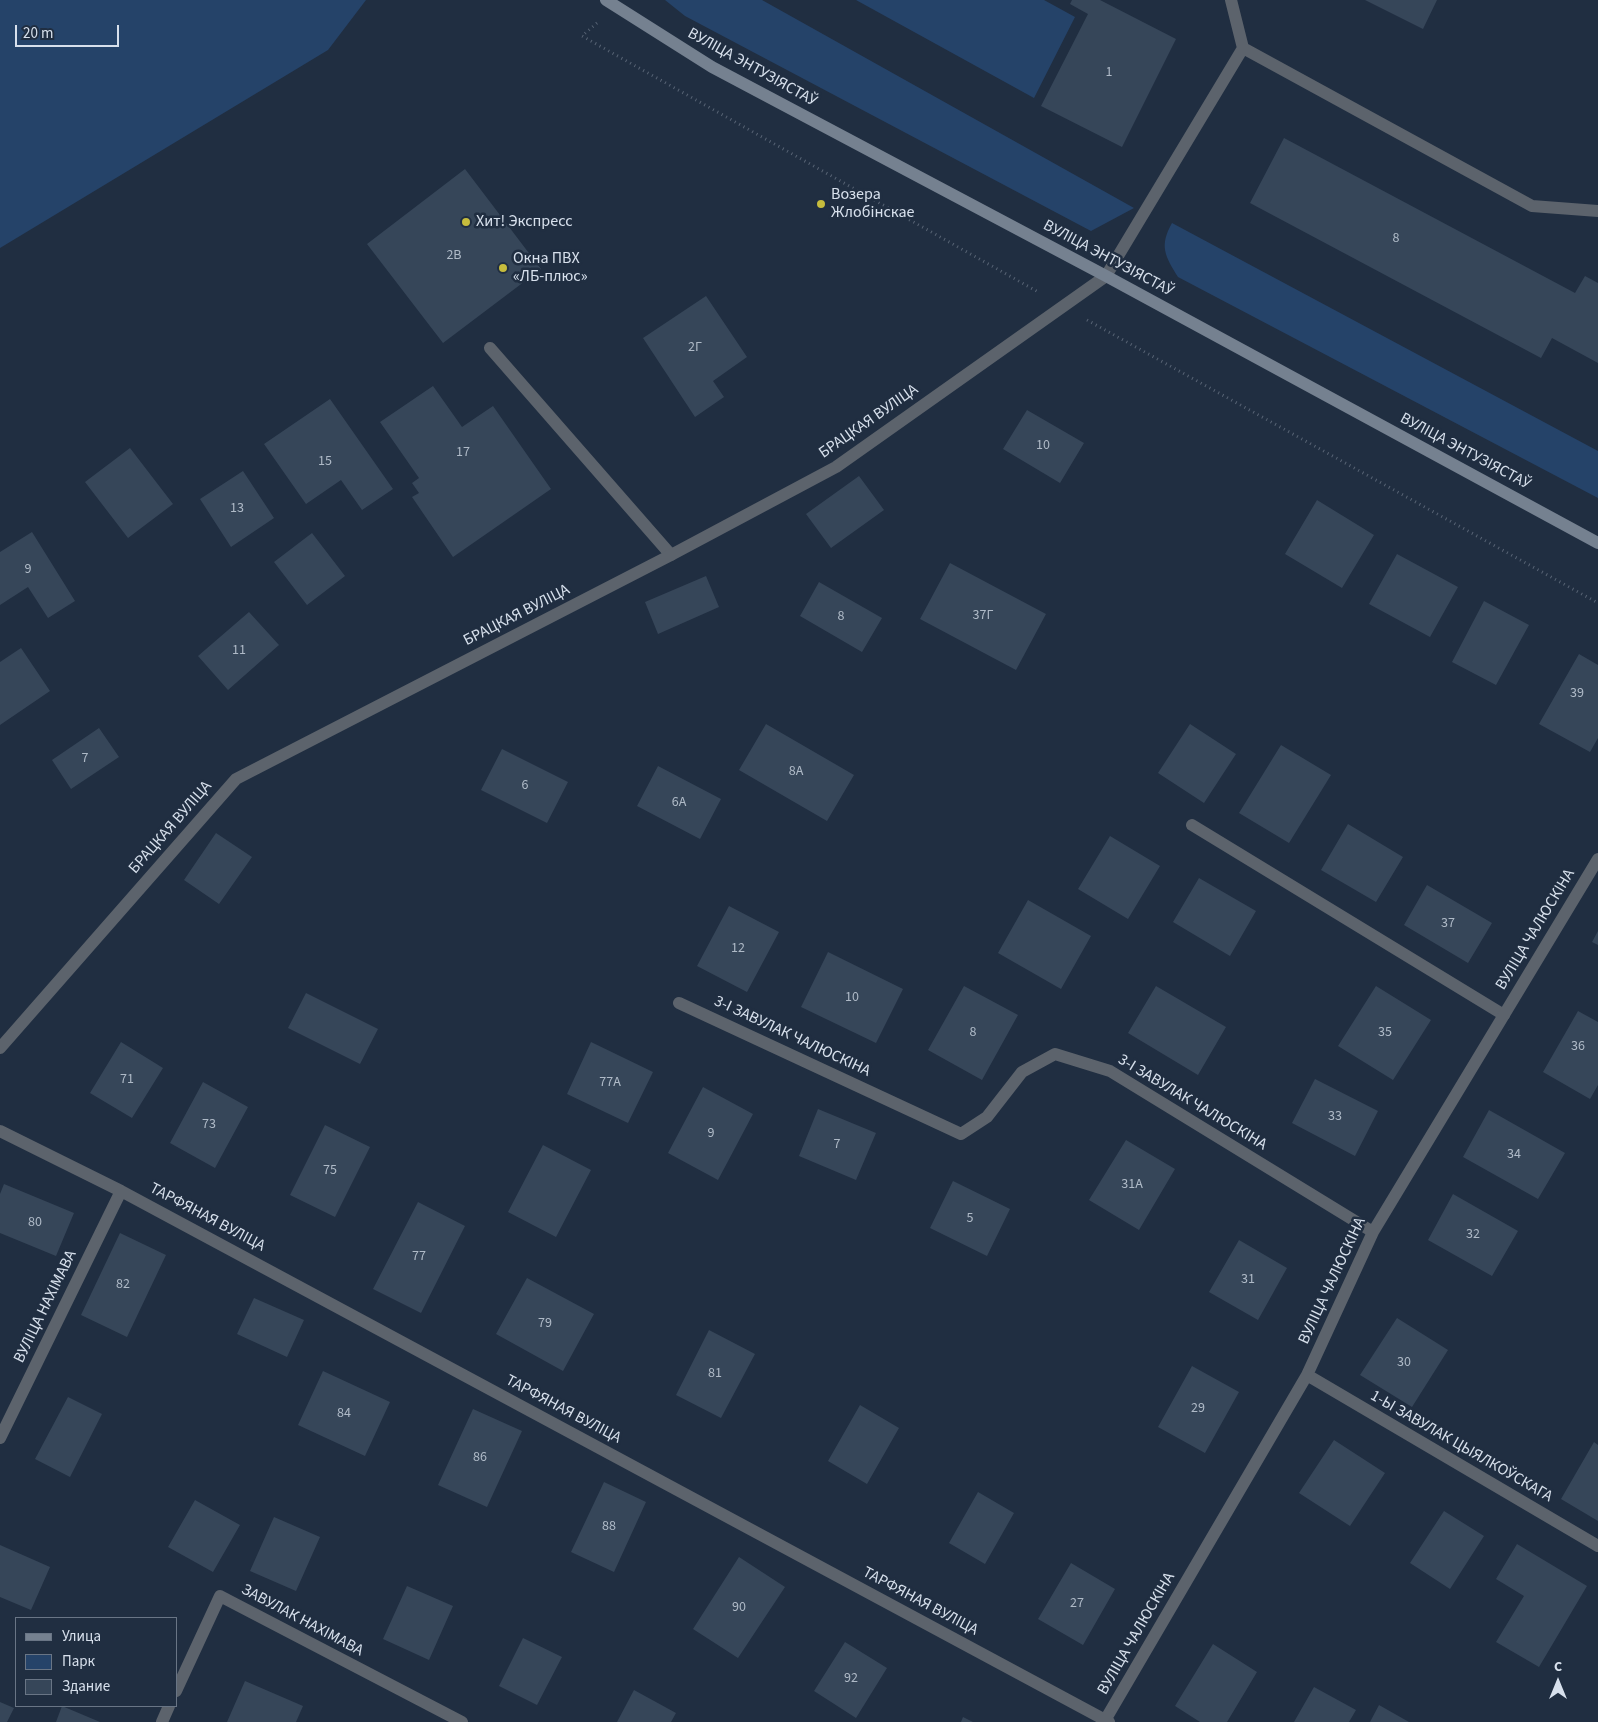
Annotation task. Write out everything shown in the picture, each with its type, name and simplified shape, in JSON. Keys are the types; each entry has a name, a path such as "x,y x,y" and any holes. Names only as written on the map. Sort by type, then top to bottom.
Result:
{"main road":[{"name":"ВУЛІЦА ЭНТУЗІЯСТАЎ","path":"606,0 712,67 1106,276 1598,543"}],"street":[{"path":"1106,276 1244,48 1232,0"},
{"path":"1244,48 1532,206 1598,211"},
{"name":"БРАЦКАЯ ВУЛІЦА","path":"0,1048 236,779 671,555 836,467 1106,276"},
{"path":"490,348 671,555"},
{"path":"1192,826 1504,1015"},
{"name":"ВУЛІЦА ЧАЛЮСКІНА","path":"1106,1721 1307,1376 1373,1232 1598,859"},
{"name":"3-І ЗАВУЛАК ЧАЛЮСКІНА","path":"679,1003 961,1134 988,1117 1022,1072 1055,1054 1110,1071 1373,1232"},
{"name":"ТАРФЯНАЯ ВУЛІЦА","path":"0,1131 121,1191 1106,1721"},
{"name":"ВУЛІЦА НАХІМАВА","path":"0,1438 121,1191"},
{"name":"1-Ы ЗАВУЛАК ЦЫЯЛКОЎСКАГА","path":"1307,1376 1598,1546"},
{"name":"ЗАВУЛАК НАХІМАВА","path":"178,1687 220,1596 462,1722"},
{"path":"162,1722 169,1707"}],"green space":[{"path":"0,0 366,0 328,50 0,248"},
{"path":"665,0 762,0 1134,208 1091,231 685,16"},
{"path":"856,0 1044,0 1075,17 1034,98"},
{"path":"1172,223 1598,451 1598,498 1178,277 1165,251 1166,238"}],"building":[{"path":"1072,0 1100,0 1176,39 1122,147 1041,106 1088,14 1070,4"},
{"path":"1365,0 1437,0 1423,29"},
{"path":"1284,138 1575,293 1585,276 1598,283 1598,363 1552,338 1541,358 1250,203"},
{"path":"465,169 541,269 443,343 367,244"},
{"path":"706,296 747,357 713,381 724,397 695,417 643,338"},
{"path":"433,386 462,427 493,406 551,489 453,557 412,497 419,493 412,483 419,478 380,422"},
{"path":"330,399 393,489 362,510 341,480 306,504 264,444"},
{"path":"1027,410 1084,443 1060,483 1003,449"},
{"path":"130,448 173,504 128,538 85,482"},
{"path":"243,471 274,518 231,547 200,499"},
{"path":"859,476 884,510 831,548 806,514"},
{"path":"1317,500 1374,535 1342,588 1285,554"},
{"path":"32,532 75,601 48,618 28,587 0,605 0,552"},
{"path":"312,533 345,576 307,605 274,562"},
{"path":"1397,554 1458,587 1430,637 1369,604"},
{"path":"950,563 1046,614 1016,670 920,619"},
{"path":"706,576 719,607 658,634 645,602"},
{"path":"819,582 882,618 862,652 800,616"},
{"path":"1484,601 1529,625 1496,685 1452,662"},
{"path":"249,612 279,645 228,690 198,656"},
{"path":"21,648 50,691 0,725 0,662"},
{"path":"1579,654 1598,665 1598,738 1590,752 1539,724"},
{"path":"766,724 854,775 827,821 739,770"},
{"path":"1190,724 1236,754 1204,803 1158,773"},
{"path":"99,728 119,757 71,789 52,760"},
{"path":"1281,745 1331,775 1289,843 1239,813"},
{"path":"502,749 568,782 547,823 481,790"},
{"path":"658,766 721,799 700,839 637,806"},
{"path":"1348,824 1403,857 1376,902 1321,870"},
{"path":"216,833 252,857 219,904 184,880"},
{"path":"1110,836 1160,866 1128,919 1078,889"},
{"path":"1199,878 1256,911 1230,956 1173,922"},
{"path":"1427,885 1492,923 1468,963 1404,925"},
{"path":"1028,900 1091,936 1061,989 998,953"},
{"path":"729,906 779,932 747,992 697,966"},
{"path":"1598,931 1598,945 1592,942"},
{"path":"828,952 903,989 876,1043 801,1007"},
{"path":"964,986 1018,1015 982,1080 928,1050"},
{"path":"1156,986 1226,1027 1198,1075 1128,1033"},
{"path":"1376,986 1431,1020 1393,1080 1338,1046"},
{"path":"306,993 378,1029 360,1064 288,1028"},
{"path":"1578,1011 1598,1022 1598,1085 1590,1099 1543,1072"},
{"path":"121,1042 163,1068 132,1118 90,1093"},
{"path":"591,1042 653,1072 628,1123 567,1094"},
{"path":"1315,1079 1378,1111 1355,1156 1292,1123"},
{"path":"203,1082 248,1107 215,1168 170,1143"},
{"path":"703,1087 753,1114 718,1180 668,1153"},
{"path":"818,1109 876,1133 856,1180 799,1156"},
{"path":"1489,1110 1565,1153 1538,1199 1463,1157"},
{"path":"325,1125 370,1147 335,1217 290,1195"},
{"path":"1126,1140 1175,1169 1139,1230 1089,1200"},
{"path":"543,1145 591,1170 556,1237 508,1212"},
{"path":"953,1181 1010,1209 987,1256 930,1228"},
{"path":"4,1184 74,1213 56,1256 0,1233 0,1194"},
{"path":"1453,1194 1518,1231 1492,1276 1428,1240"},
{"path":"418,1202 465,1226 421,1313 373,1289"},
{"path":"120,1233 166,1255 127,1337 81,1315"},
{"path":"1239,1240 1287,1268 1258,1320 1209,1292"},
{"path":"527,1278 594,1314 563,1371 496,1334"},
{"path":"254,1298 304,1320 287,1357 237,1334"},
{"path":"1397,1318 1448,1350 1412,1407 1360,1375"},
{"path":"709,1330 755,1354 721,1418 676,1395"},
{"path":"1192,1366 1239,1392 1205,1453 1158,1427"},
{"path":"323,1371 390,1402 365,1456 298,1425"},
{"path":"68,1397 102,1414 70,1477 35,1459"},
{"path":"860,1405 899,1428 867,1484 828,1461"},
{"path":"473,1409 522,1431 487,1507 438,1485"},
{"path":"1334,1440 1385,1473 1350,1526 1299,1493"},
{"path":"1594,1442 1598,1445 1598,1521 1561,1499"},
{"path":"604,1482 646,1502 614,1572 571,1552"},
{"path":"978,1492 1014,1513 985,1564 949,1543"},
{"path":"195,1500 240,1525 213,1572 168,1547"},
{"path":"1444,1511 1484,1536 1450,1589 1410,1563"},
{"path":"274,1517 320,1537 296,1591 250,1571"},
{"path":"1517,1544 1587,1586 1539,1667 1496,1642 1524,1596 1496,1579"},
{"path":"0,1545 50,1567 31,1610 0,1597"},
{"path":"739,1557 785,1587 738,1658 693,1629"},
{"path":"1071,1563 1115,1589 1083,1645 1038,1619"},
{"path":"407,1586 453,1606 429,1660 383,1639"},
{"path":"523,1638 562,1657 537,1705 499,1686"},
{"path":"845,1642 887,1668 856,1718 814,1691"},
{"path":"1213,1644 1257,1672 1227,1722 1200,1722 1175,1706"},
{"path":"245,1681 303,1706 296,1722 227,1722"},
{"path":"1314,1687 1356,1710 1349,1722 1294,1722"},
{"path":"634,1690 676,1713 671,1722 617,1722"},
{"path":"0,1702 14,1708 7,1722 0,1722"},
{"path":"1379,1705 1409,1722 1370,1722"},
{"path":"62,1707 64,1707 100,1722 56,1722"},
{"path":"963,1717 973,1722 961,1722"}],"place":[{"name":"Возера Жлобінскае","path":"821,204"},
{"name":"Хит! Экспресс","path":"466,222"},
{"name":"Окна ПВХ «ЛБ-плюс»","path":"503,268"}]}
